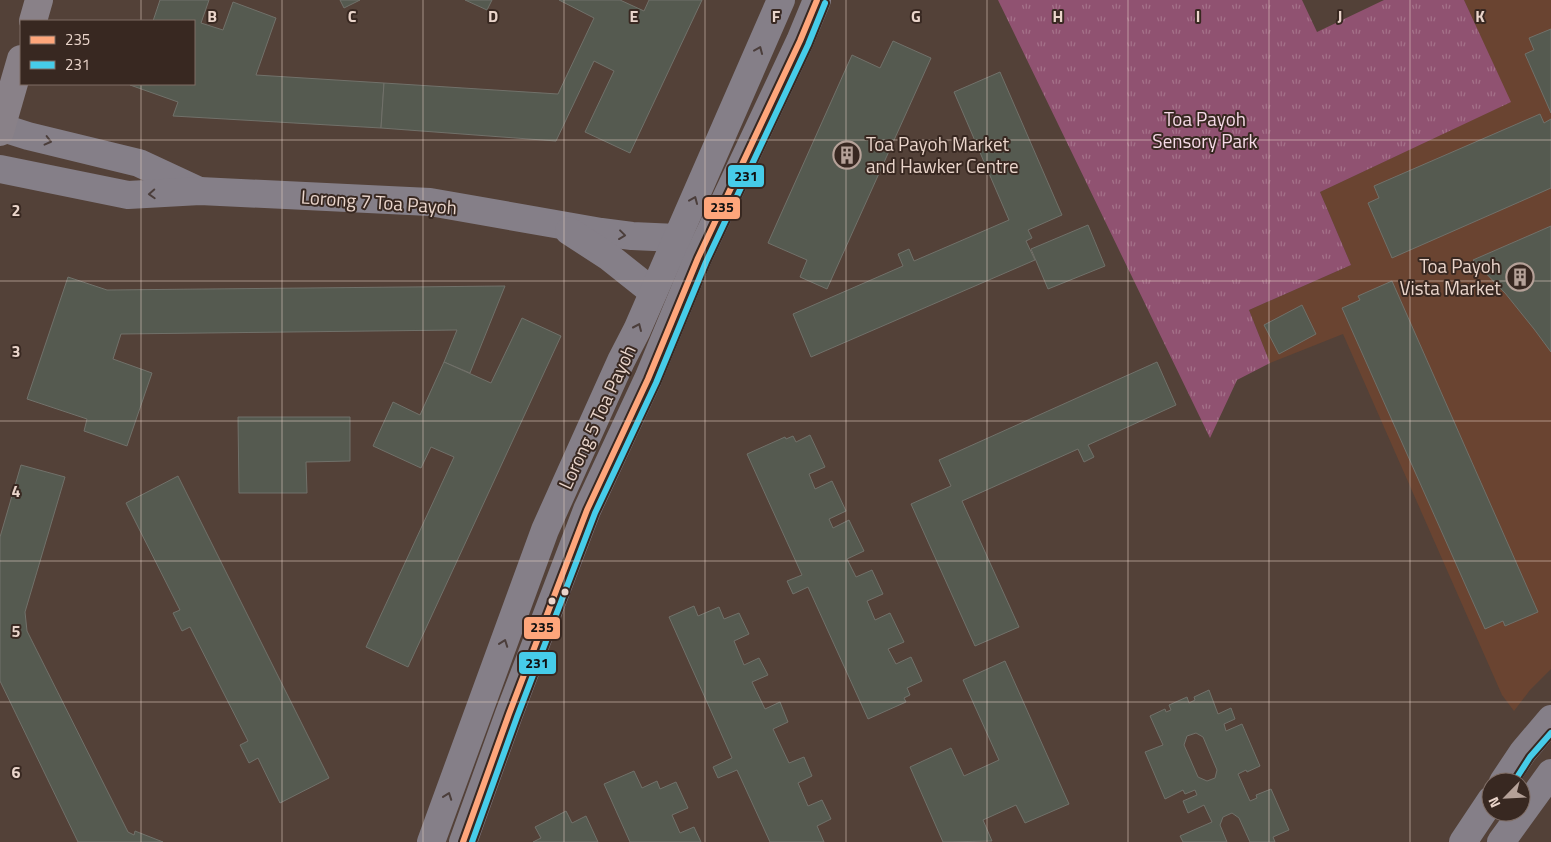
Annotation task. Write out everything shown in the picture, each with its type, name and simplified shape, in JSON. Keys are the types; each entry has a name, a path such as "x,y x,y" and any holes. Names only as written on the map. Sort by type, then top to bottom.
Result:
{"main road":[{"path":"33,20 39,0"},
{"path":"0,129 20,62"}],"street":[{"name":"Lorong 5 Toa Payoh","path":"432,842 545,530 678,238 782,0"},
{"name":"Lorong 5 Toa Payoh","path":"463,842 508,714 587,510 648,379 698,258 800,41 817,0"},
{"name":"Lorong 7 Toa Payoh","path":"0,129 139,163 200,191"},
{"name":"Lorong 7 Toa Payoh","path":"0,169 128,195 200,191 430,202 511,215 557,225 632,236 678,238"},
{"name":"Lorong 7 Toa Payoh","path":"557,225 577,235 609,257 653,292"},
{"path":"1510,772 1523,752 1551,718"},
{"path":"1501,842 1551,773"},
{"path":"1463,842 1481,815"}],"shaded area":[{"path":"1464,0 1551,0 1551,669 1530,690 1514,711 1502,695 1343,334 1270,363 1249,310 1351,265 1320,192 1510,102"}],"green space":[{"name":"Toa Payoh Sensory Park","path":"998,0 1302,0 1317,32 1384,0 1464,0 1511,102 1320,192 1351,265 1249,310 1270,363 1237,380 1210,438"}],"building":[{"path":"160,0 209,0 201,23 223,30 233,2 276,18 256,75 384,83 381,128 173,116 178,102 130,85 195,85 195,20 153,20"},
{"path":"340,0 360,0 344,8"},
{"path":"465,0 492,0 487,10"},
{"path":"559,0 620,0 644,11 649,0 702,0 630,153 585,132 614,71 594,61 556,141 381,128 384,83 558,94 594,18"},
{"path":"1551,29 1551,113 1525,54 1534,50 1529,38"},
{"name":"Toa Payoh Market and Hawker Centre","path":"893,41 931,58 827,289 800,277 807,260 768,243 852,55 880,68"},
{"path":"1000,72 1062,215 1028,230 1032,238 1026,241 1035,260 811,357 793,314 903,266 898,254 909,249 914,261 1009,220 954,92"},
{"path":"1540,114 1544,123 1551,119 1551,188 1392,258 1368,203 1379,198 1374,186"},
{"path":"1088,225 1105,266 1048,289 1031,249"},
{"name":"Toa Payoh Vista Market","path":"1551,226 1551,352 1505,293 1473,260"},
{"path":"68,277 107,290 505,286 470,373 444,362 457,330 121,334 113,359 152,373 127,446 84,431 87,419 27,399"},
{"path":"1392,281 1538,612 1505,626 1503,621 1485,629 1342,308 1360,300 1358,296"},
{"path":"1302,305 1316,334 1279,354 1264,325"},
{"path":"522,318 561,336 408,667 366,647 454,457 431,447 421,468 373,446 393,402 420,415 444,362 491,383"},
{"path":"1157,362 1176,405 1088,445 1094,457 1084,462 1078,449 962,501 1019,627 975,646 911,504 951,486 939,460"},
{"path":"238,417 350,417 350,461 306,462 307,493 239,493"},
{"path":"810,435 825,467 809,474 815,489 832,481 846,511 829,519 833,528 849,520 864,551 847,559 856,577 872,570 883,594 867,601 875,620 890,613 904,642 888,649 896,664 911,657 922,681 907,688 910,695 904,698 906,702 868,719 808,587 793,594 787,581 802,575 747,454 785,437 786,439 793,436 796,442"},
{"path":"21,465 65,477 25,612 27,631 128,832 134,835 135,831 163,842 78,842 0,681 0,537"},
{"path":"178,476 329,778 280,803 258,758 249,763 240,745 248,741 190,627 182,631 173,613 180,610 126,503"},
{"path":"694,606 698,616 719,607 724,619 739,613 749,634 734,641 744,665 759,658 768,675 752,682 765,709 780,702 788,722 773,729 789,763 804,757 812,776 798,783 808,806 822,800 831,819 817,826 824,842 770,842 737,770 718,778 713,767 732,758 669,617"},
{"path":"1005,661 1069,804 1025,823 1016,805 983,820 992,841 943,842 910,767 951,748 964,776 999,760 963,680"},
{"path":"1209,690 1218,714 1231,708 1235,719 1224,724 1226,731 1242,724 1260,766 1238,774 1250,801 1257,798 1256,795 1271,789 1289,830 1273,837 1275,842 1250,842 1239,818 1232,813 1223,817 1220,825 1227,842 1183,842 1180,836 1212,822 1204,805 1188,813 1183,801 1197,795 1195,790 1185,794 1183,790 1165,799 1145,752 1163,745 1150,716 1165,709 1166,712 1171,710 1169,705 1187,697 1189,703 1195,700 1194,697","holes":["1196,733 1203,737 1217,770 1215,778 1207,781 1198,777 1184,745 1187,736"]},
{"path":"634,771 642,788 657,781 660,789 676,782 688,808 672,815 680,833 694,827 701,842 630,842 604,784"},
{"path":"566,811 572,823 586,816 598,842 533,842 541,838 535,827"}],"transit line":[{"name":"235","path":"463,842 509,714 587,510 648,379 698,258 800,41 817,0"},
{"name":"231","path":"472,842 517,717 595,513 656,383 706,262 808,45 825,3"},
{"name":"231","path":"1520,772 1530,757 1551,733"}],"place":[{"name":"Toa Payoh Market and Hawker Centre","path":"847,155"},
{"name":"Toa Payoh Vista Market","path":"1520,277"}]}
